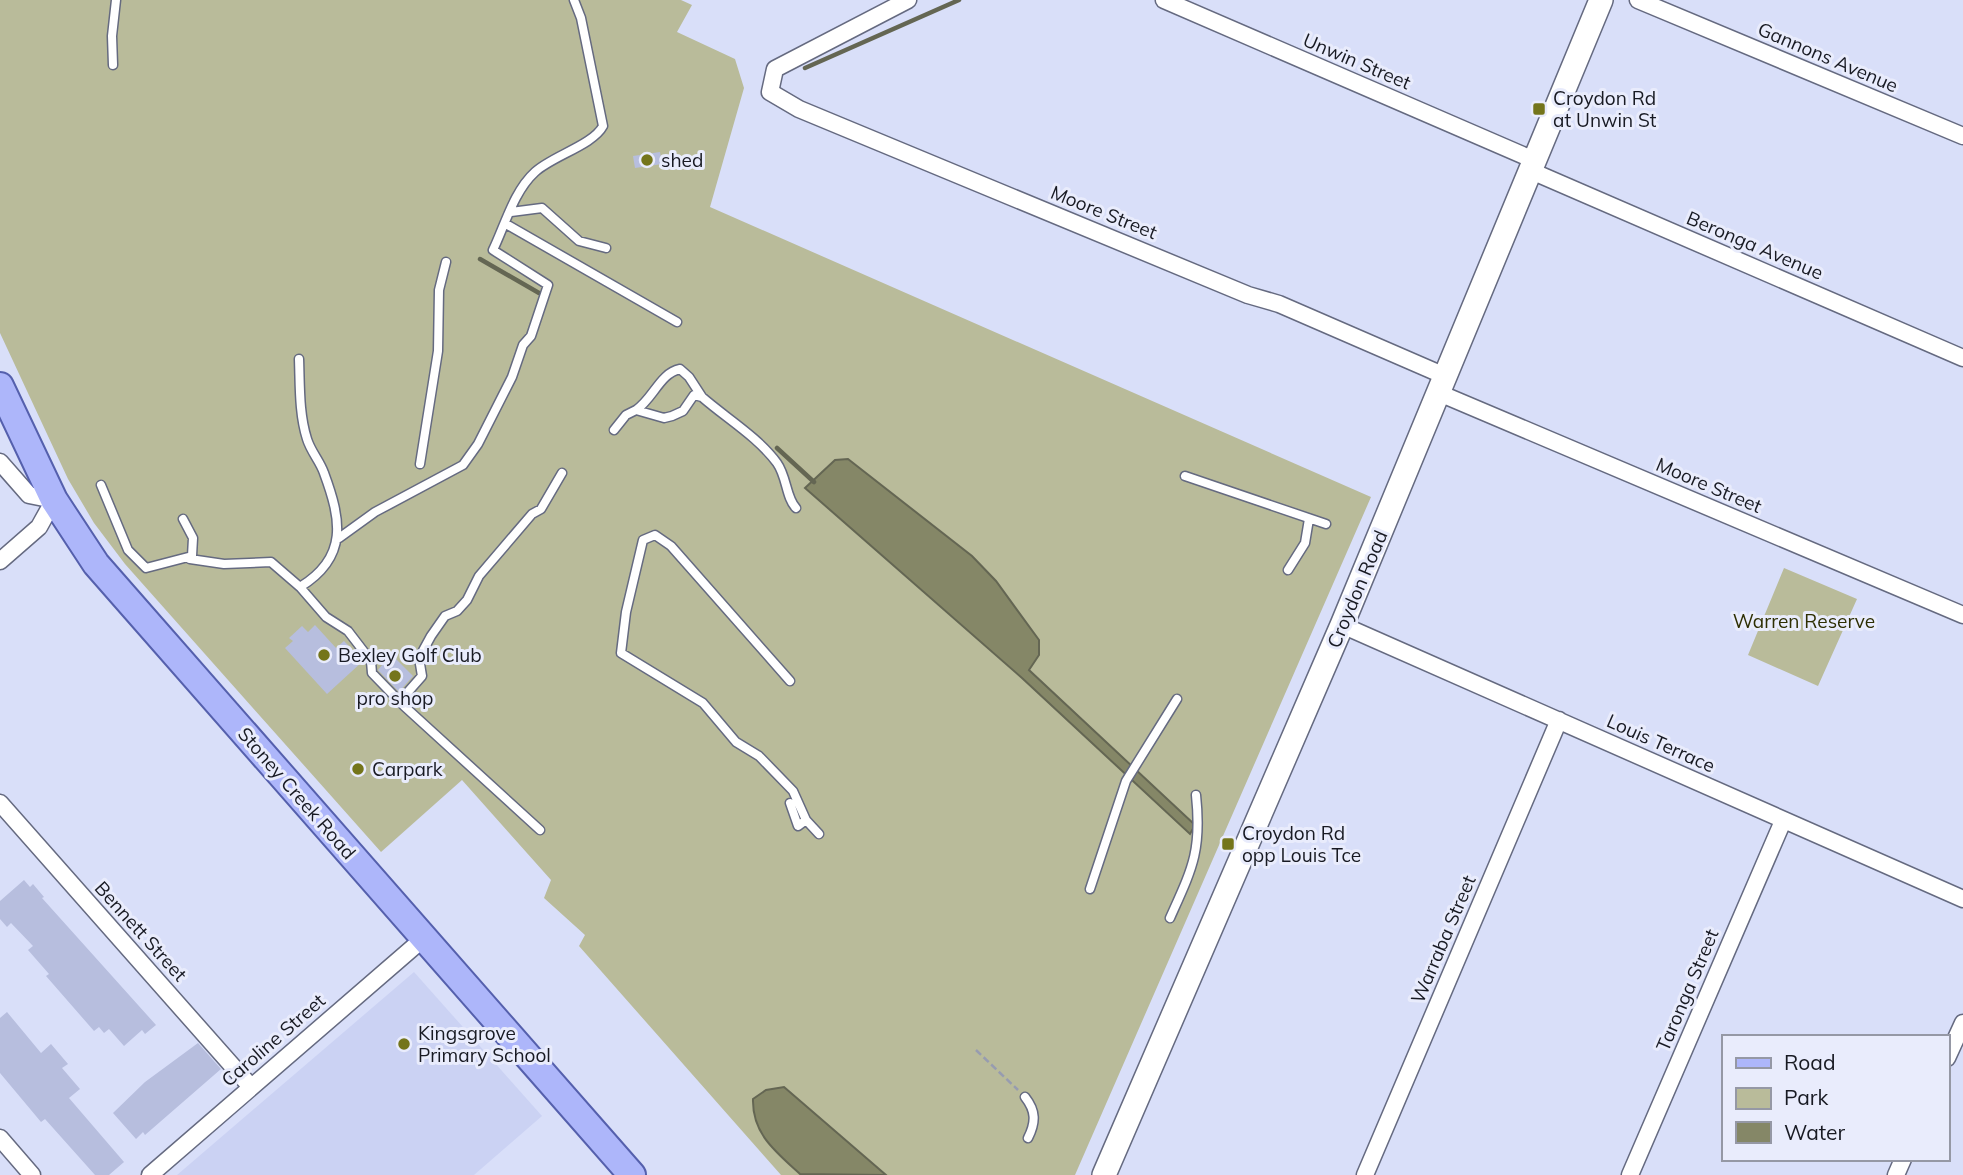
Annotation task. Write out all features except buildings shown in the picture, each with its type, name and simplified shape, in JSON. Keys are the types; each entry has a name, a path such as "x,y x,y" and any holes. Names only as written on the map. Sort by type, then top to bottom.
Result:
{"main road":[{"name":"Croydon Road","path":"1104,1175 1342,625 1601,0"},
{"name":"Stoney Creek Road","path":"0,386 54,500 87,552 632,1175"}],"street":[{"name":"Moore Street","path":"908,0 775,69 770,92 799,109 1248,295 1279,304 1442,385 1963,615"},
{"name":"Unwin Street","path":"1164,0 1532,165"},
{"name":"Gannons Avenue","path":"1638,0 1963,136"},
{"name":"Beronga Avenue","path":"1532,165 1963,358"},
{"path":"0,463 29,495 54,500 39,527 0,561"},
{"name":"Louis Terrace","path":"1342,625 1963,899"},
{"name":"Warraba Street","path":"1365,1175 1559,720"},
{"name":"Bennett Street","path":"0,803 251,1087"},
{"name":"Taronga Street","path":"1630,1175 1783,821"},
{"name":"Caroline Street","path":"150,1175 424,937"},
{"path":"1949,1054 1963,1023"},
{"path":"0,1138 32,1175"}],"lane":[{"path":"113,65 112,36 116,0"},
{"path":"300,586 324,564 339,538 375,512 463,465 478,444 512,377 523,345 531,336 549,288 494,250 525,181 537,170 601,131 603,126 581,18 574,0"},
{"path":"511,212 542,208 579,241 606,248"},
{"path":"506,224 677,321"},
{"path":"420,464 439,351 439,290 446,262"},
{"path":"299,359 302,419 311,450 324,473 338,520 339,538"},
{"path":"614,430 626,415 646,403 663,379 680,369 689,377 702,397 775,460 787,480 790,502 796,508"},
{"path":"636,410 664,418 683,411 694,395 702,397"},
{"path":"400,701 422,676 419,658 430,636 445,616 457,611 467,600 479,576 532,514 541,509 562,473"},
{"path":"1185,477 1326,524"},
{"path":"101,485 124,541 146,568 190,558 224,564 271,562 300,586 326,617 348,631 371,661 372,673 400,701 540,830"},
{"path":"183,519 193,538 194,549 190,558"},
{"path":"1288,570 1305,543 1309,519"},
{"path":"790,681 671,545 655,535 643,540 626,612 623,656 704,703 729,735 759,756 793,791 806,820 819,834"},
{"path":"1090,889 1126,781 1177,699"},
{"path":"1170,918 1195,862 1199,823 1196,795"},
{"path":"790,803 798,826 806,820"},
{"path":"1025,1097 1033,1111 1034,1122 1028,1138"}],"path":[{"path":"976,1050 1025,1097"}],"shaded area":[{"name":"Kingsgrove Primary School","path":"414,972 542,1116 474,1175 177,1175"}],"green space":[{"path":"0,0 681,0 692,5 677,32 735,59 744,88 710,207 1371,497 1075,1175 781,1175 579,946 585,935 544,898 551,880 462,780 381,852 125,564 94,523 68,479 0,333"},
{"name":"Warren Reserve","path":"1784,568 1857,599 1818,686 1748,655"}],"water":[{"path":"848,459 972,556 996,581 1039,640 1039,655 1029,670 1195,825 1190,834 1022,678 805,488 835,460"},
{"path":"784,1087 886,1175 800,1174 767,1141 754,1111 753,1099 766,1090"}],"waterway":[{"path":"805,68 959,0"},
{"path":"480,259 539,293"},
{"path":"777,448 814,482"}],"place":[{"name":"Croydon Rd at Unwin St","path":"1539,109"},
{"name":"shed","path":"647,160"},
{"name":"Bexley Golf Club","path":"324,655"},
{"name":"pro shop","path":"395,676"},
{"name":"Carpark","path":"358,769"},
{"name":"Croydon Rd opp Louis Tce","path":"1228,844"},
{"name":"Kingsgrove Primary School","path":"404,1044"}]}
